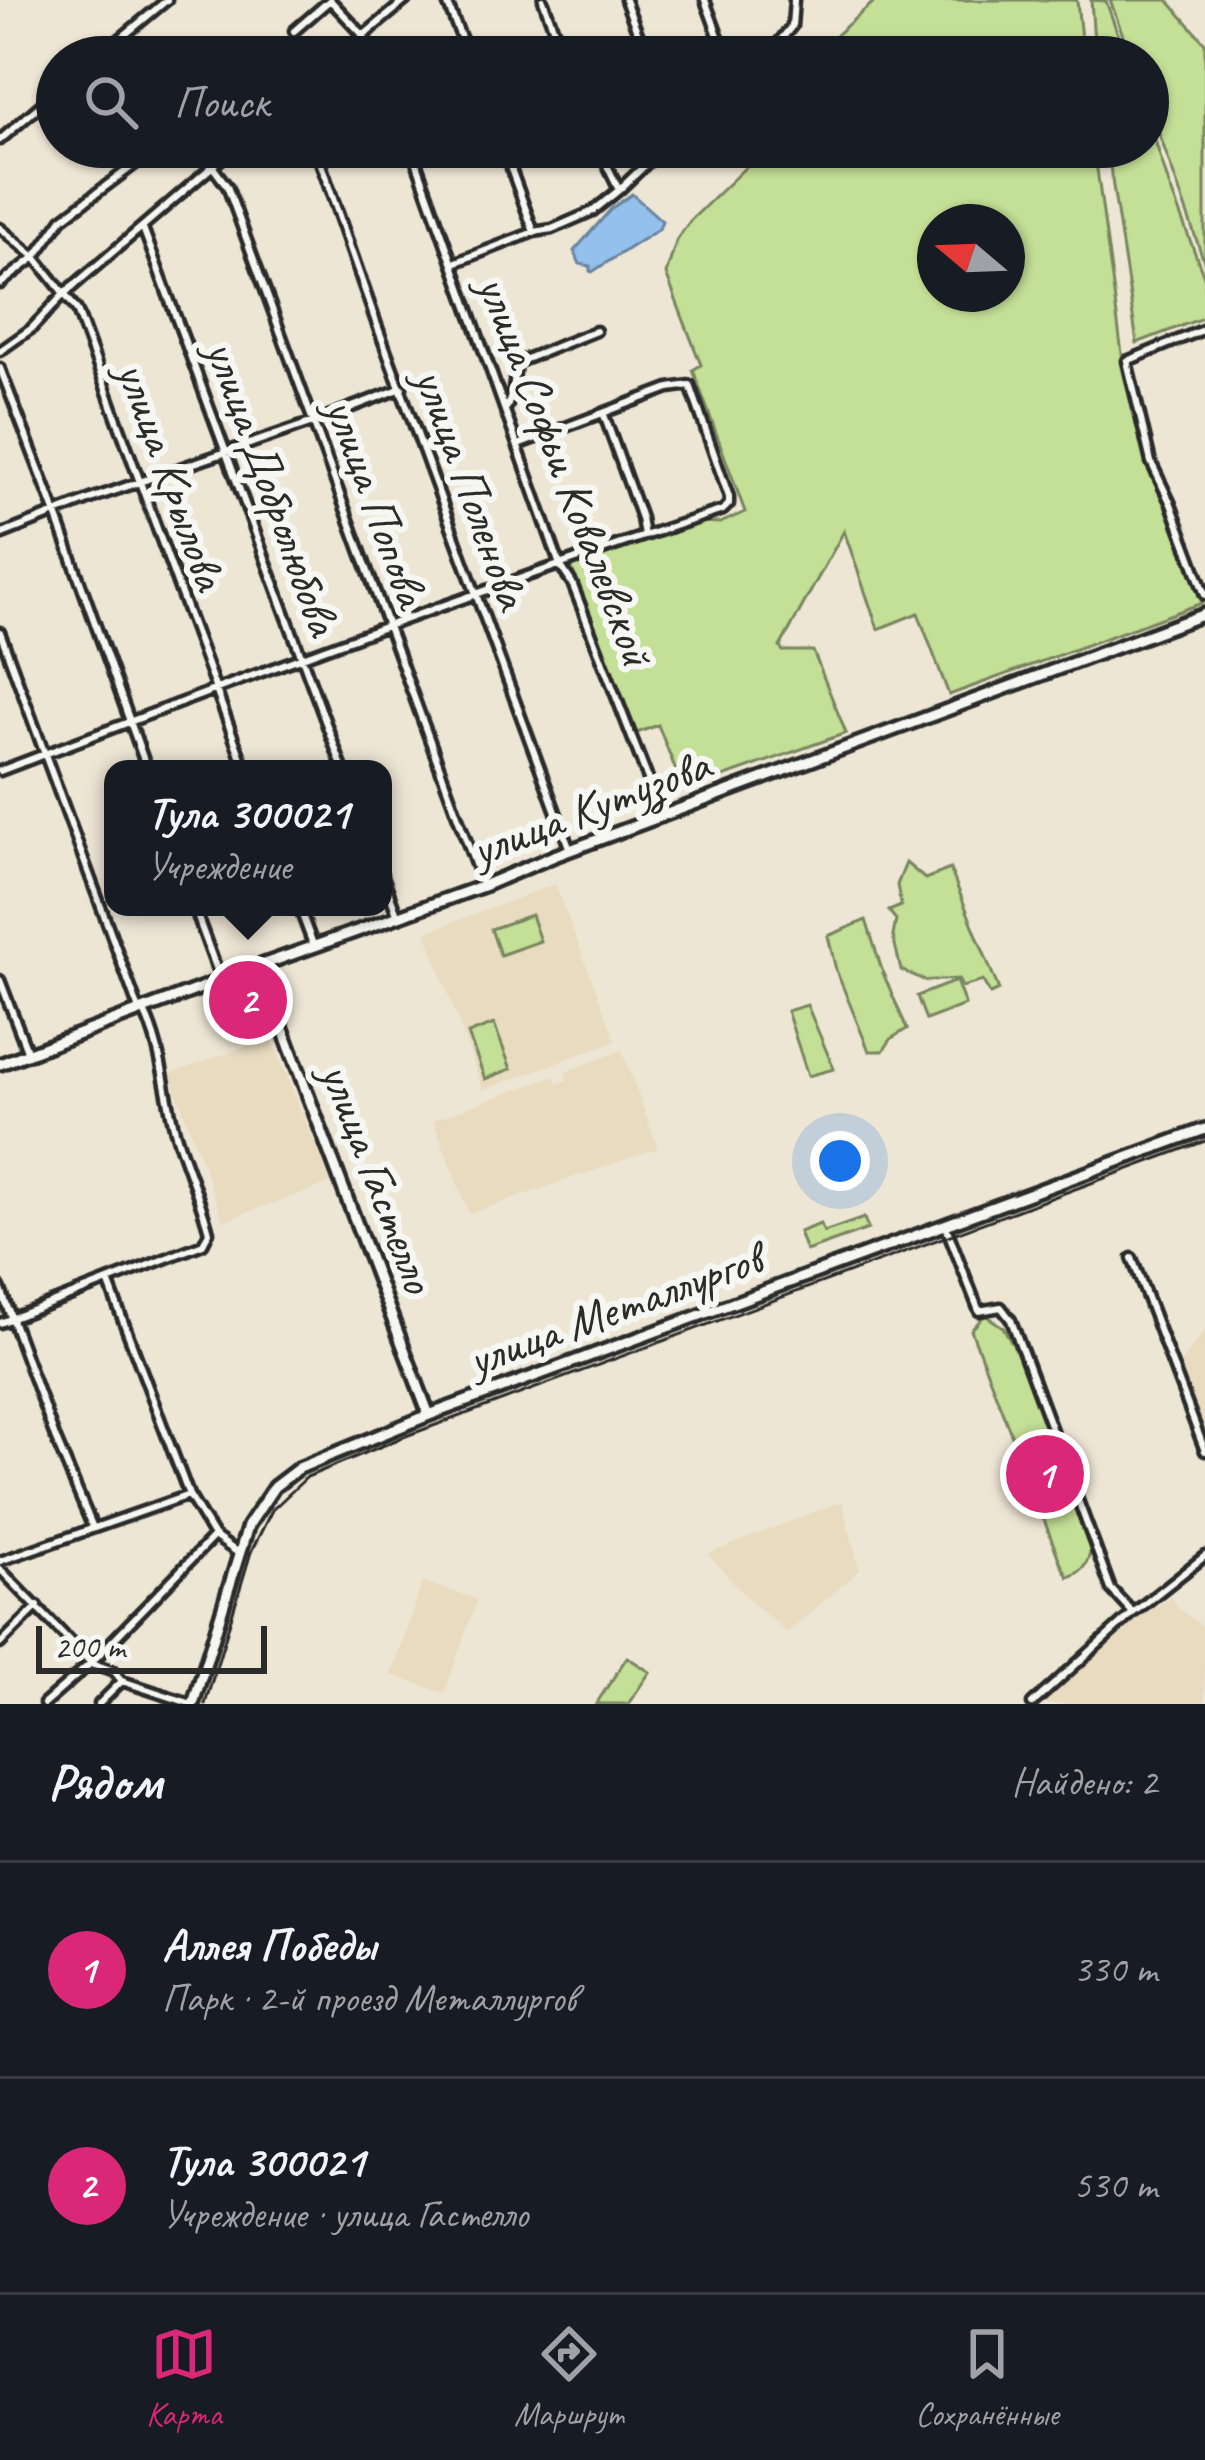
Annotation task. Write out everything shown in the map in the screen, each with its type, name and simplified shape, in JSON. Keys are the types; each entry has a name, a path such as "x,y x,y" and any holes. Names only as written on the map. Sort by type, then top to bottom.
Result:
{"main road":[{"name":"улица Кутузова","path":"0,1064 1205,614"},
{"name":"улица Гастелло","path":"259,966 429,1415"},
{"name":"улица Металлургов","path":"193,1704 238,1553 259,1508 286,1475 429,1415 1205,1129"}],"street":[{"path":"123,36 167,0"},
{"path":"294,32 330,0 364,35 406,0"},
{"path":"446,0 461,36"},
{"path":"543,0 556,36"},
{"path":"625,0 639,36"},
{"path":"705,0 718,36"},
{"path":"784,36 792,26 794,0"},
{"path":"0,140 36,109"},
{"path":"0,284 34,256 62,218 130,168"},
{"path":"0,351 32,329 65,293 212,168"},
{"name":"улица Попова","path":"214,168 227,186 483,886"},
{"name":"улица Поленова","path":"322,168 570,850"},
{"name":"улица Софьи Ковалевской","path":"419,168 560,565 580,603 662,815"},
{"path":"511,168 535,232"},
{"path":"608,168 619,190"},
{"path":"454,262 592,211 642,168"},
{"name":"улица Добролюбова","path":"142,227 340,760"},
{"name":"улица Крылова","path":"0,228 34,256 77,310 242,760"},
{"path":"1205,329 1127,362 1150,462 1205,595"},
{"path":"506,410 516,363 596,331"},
{"path":"0,368 144,760"},
{"path":"0,771 729,504 690,385 668,388 518,446"},
{"path":"0,535 402,388"},
{"path":"604,415 644,536"},
{"path":"0,632 104,911"},
{"path":"392,901 398,917"},
{"path":"0,1323 202,1244 208,1232 176,1133 154,1031 141,1010 106,916"},
{"path":"197,916 220,981"},
{"path":"302,916 314,947"},
{"path":"0,980 28,1053"},
{"path":"945,1223 979,1311 1001,1307 1011,1320 1111,1588 1133,1612"},
{"path":"1132,1258 1205,1451"},
{"path":"108,1281 189,1495 214,1536 238,1553"},
{"path":"0,1287 93,1528"},
{"path":"189,1495 0,1565 91,1663 114,1671 122,1682 193,1704"},
{"path":"44,1704 91,1663 214,1536"},
{"path":"1032,1704 1133,1612 1205,1556"},
{"path":"0,1644 38,1606"},
{"path":"99,1704 122,1682"}],"shaded area":[{"path":"555,884 616,1041 483,1090 426,932"},
{"path":"271,1037 331,1183 223,1221 170,1074"},
{"path":"622,1050 658,1148 469,1214 433,1120 554,1076 557,1084 567,1080 565,1072"},
{"path":"1205,1329 1205,1424 1198,1418 1178,1366"},
{"path":"842,1501 860,1570 787,1633 708,1554"},
{"path":"422,1582 477,1599 445,1693 391,1675"},
{"path":"1171,1597 1205,1628 1205,1704 1041,1704 1141,1617"}],"green space":[{"path":"876,0 1074,0 1081,36 835,36"},
{"path":"1091,0 1106,1 1118,36 1094,36"},
{"path":"1110,0 1168,0 1205,43 1205,264 1169,162 1169,36 1123,36"},
{"path":"745,168 1097,168 1123,361 1148,467 1202,603 949,695 918,613 878,629 844,531 780,647 783,651 813,651 846,733 684,791 658,725 637,733 571,566 699,522 720,523 745,512 693,370 701,365 666,274 677,239"},
{"path":"1110,168 1164,168 1205,279 1205,317 1137,343"},
{"path":"906,863 925,879 950,869 999,990 990,994 983,981 962,987 958,979 926,981 901,970 893,936 896,920 889,911 901,906 897,885"},
{"path":"531,915 540,941 500,955 491,929"},
{"path":"866,920 907,1029 883,1051 869,1051 836,970 828,936"},
{"path":"956,981 965,1005 926,1020 917,996"},
{"path":"807,1005 834,1069 808,1076 787,1011"},
{"path":"494,1024 511,1069 485,1079 468,1034"},
{"path":"864,1218 868,1229 806,1251 799,1232 820,1224 824,1232"},
{"path":"985,1315 1003,1327 1027,1370 1091,1550 1084,1567 1068,1577 971,1330"},
{"path":"627,1657 650,1672 628,1704 596,1704"}],"water":[{"path":"632,194 662,221 659,229 590,271 574,251 612,208"}],"tram line":[{"path":"205,1704 251,1552 272,1510 307,1477 406,1436 1205,1141"}],"place":[{"name":"Тула 300021","path":"248,1000"},
{"name":"Аллея Победы","path":"1045,1474"}]}
